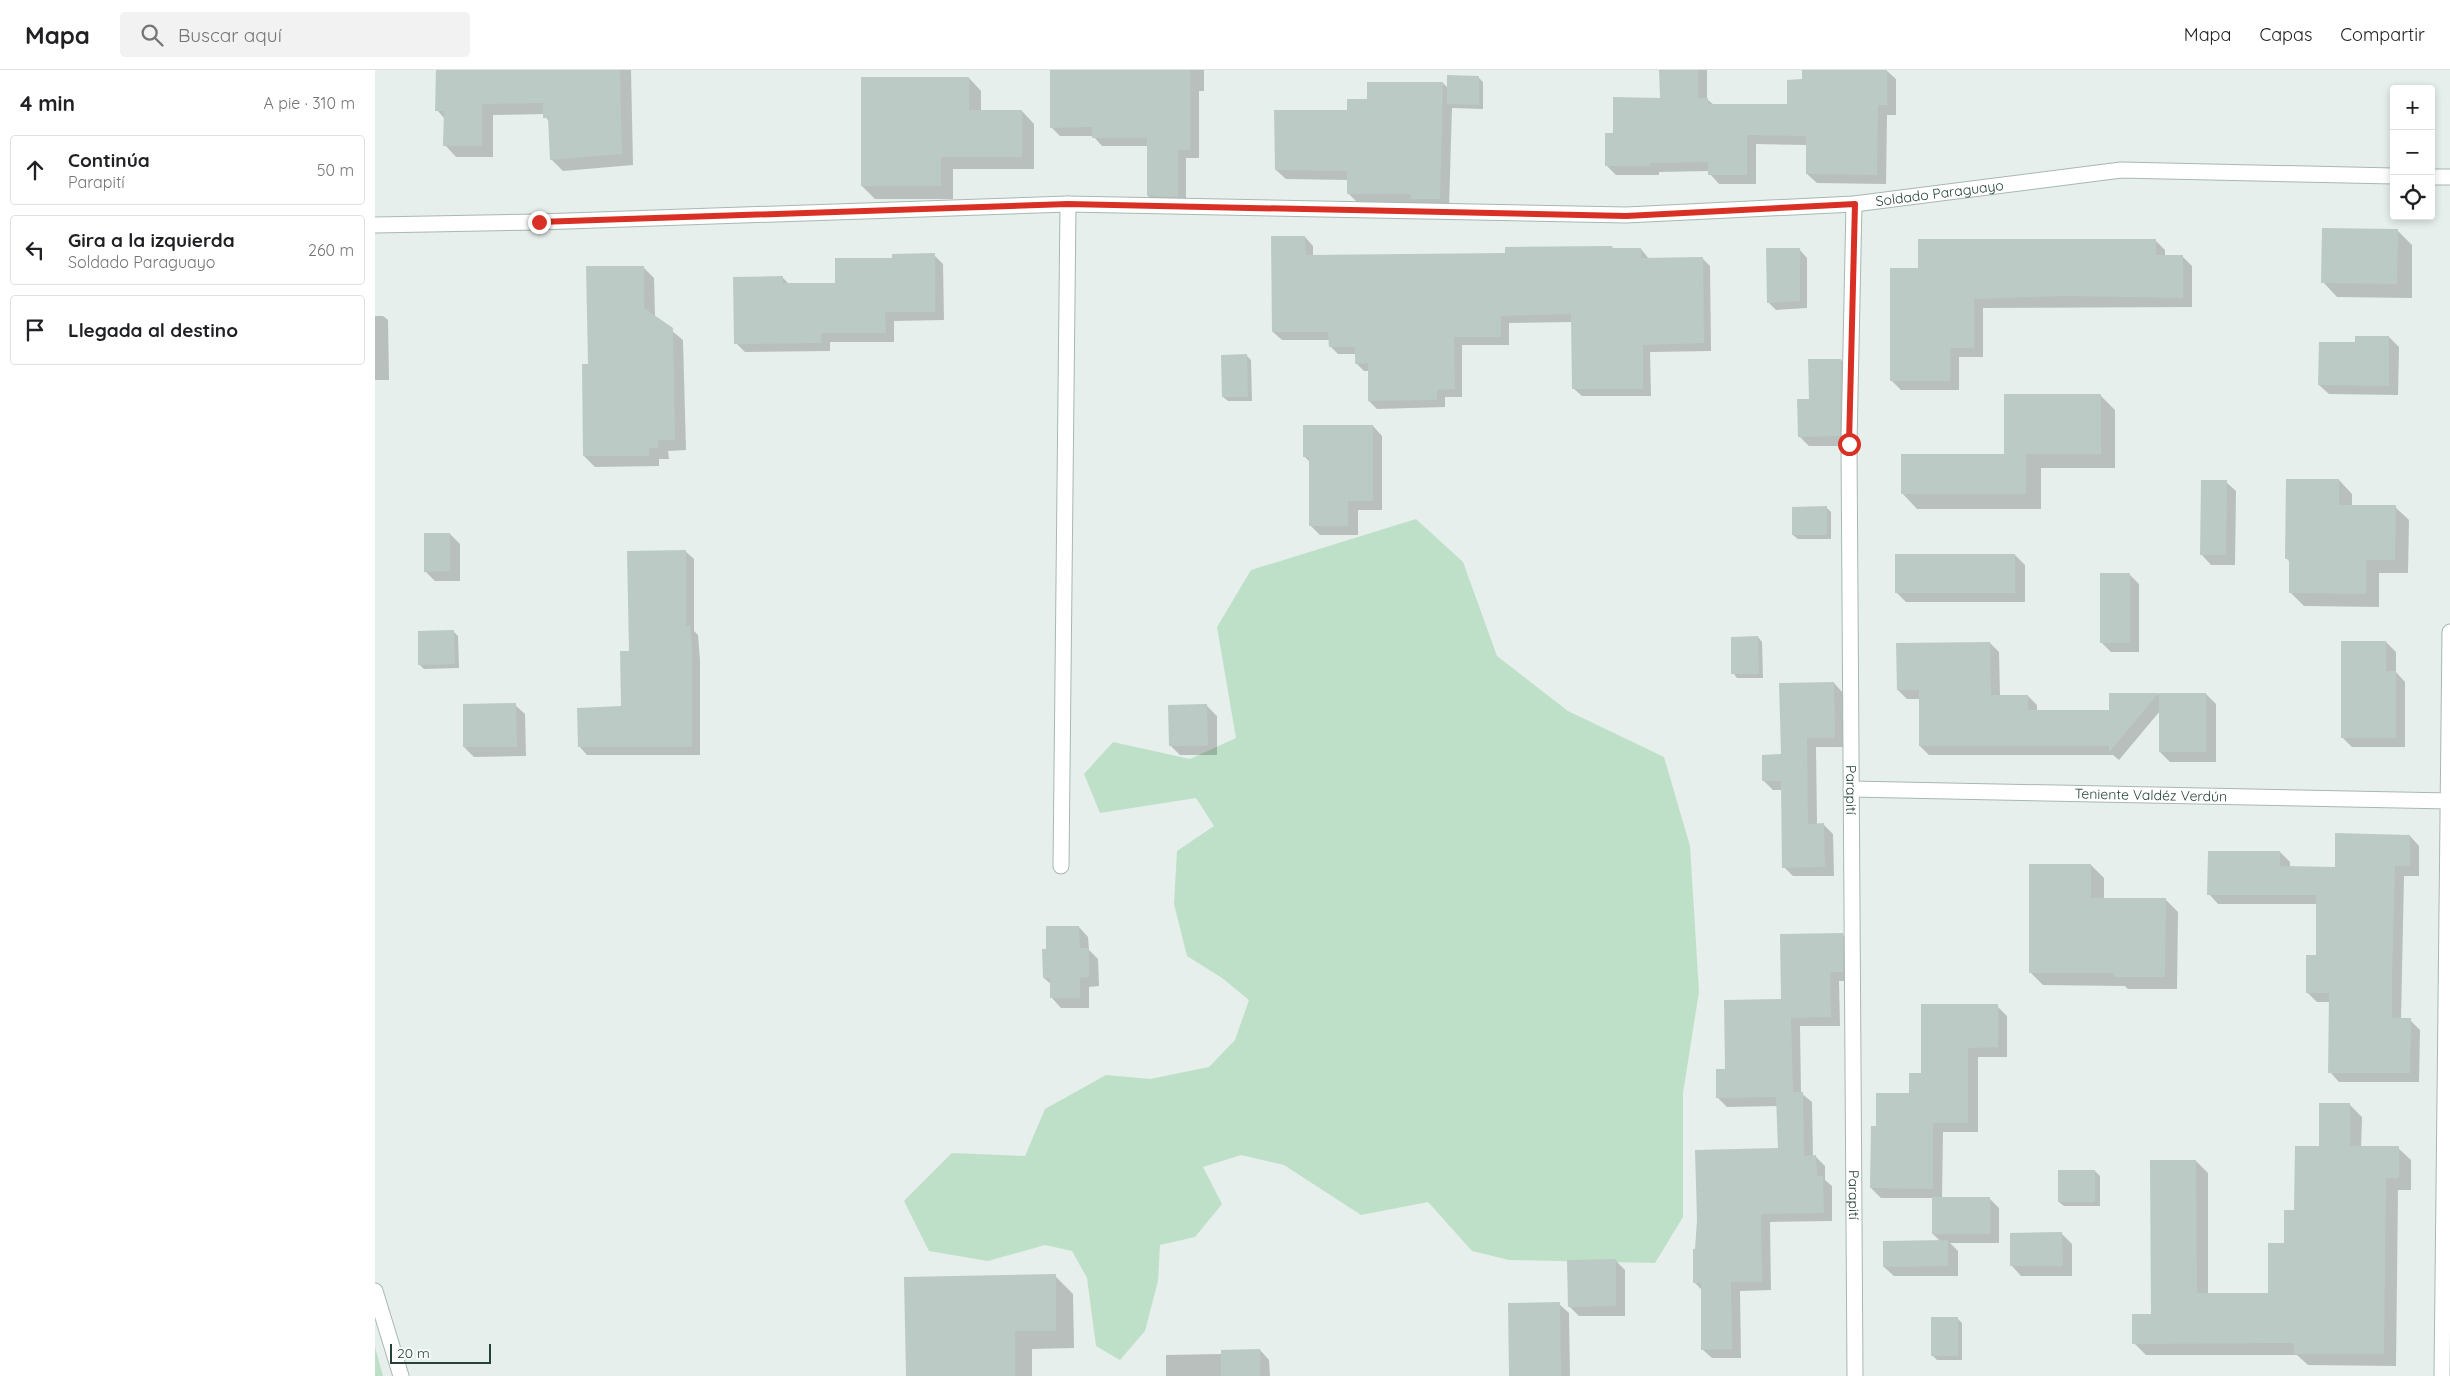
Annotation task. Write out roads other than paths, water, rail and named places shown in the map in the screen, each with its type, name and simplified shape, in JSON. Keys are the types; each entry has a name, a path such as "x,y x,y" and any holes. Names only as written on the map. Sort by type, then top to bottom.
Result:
{"street":[{"name":"Soldado Paraguayo","path":"375,225 549,222 1068,204 1626,216 1855,204 2121,170 2390,176"},
{"path":"2435,177 2450,177"},
{"path":"1061,866 1068,204"},
{"name":"Parapití","path":"1855,204 1849,444 1855,1376"},
{"path":"2442,1376 2450,632"},
{"name":"Teniente Valdéz Verdún","path":"1851,789 2449,801"},
{"path":"375,1291 401,1376"}]}
